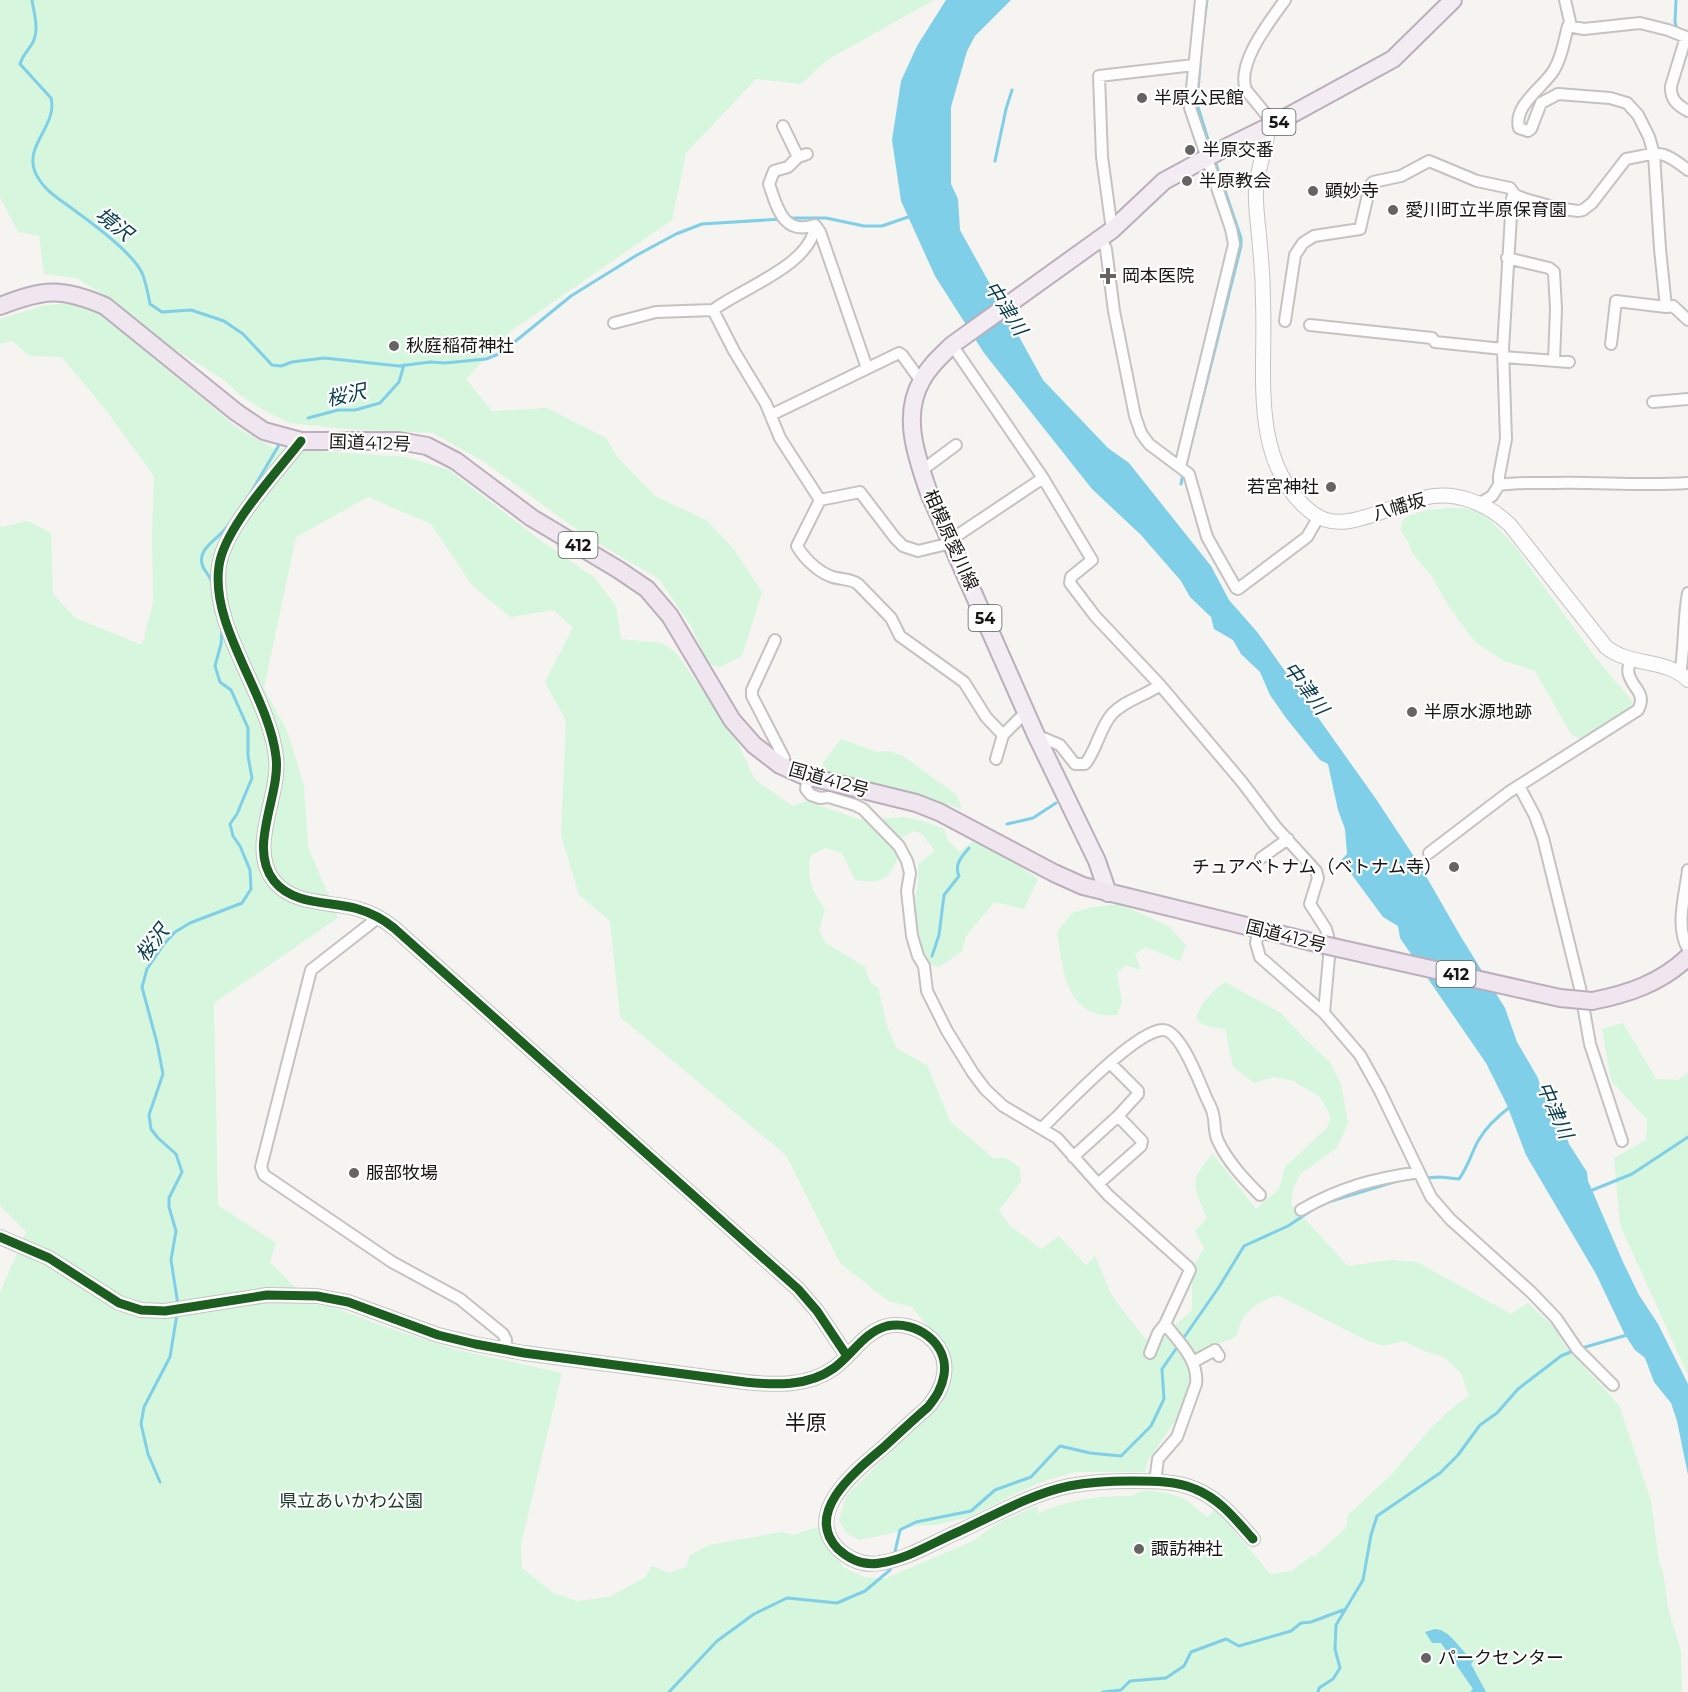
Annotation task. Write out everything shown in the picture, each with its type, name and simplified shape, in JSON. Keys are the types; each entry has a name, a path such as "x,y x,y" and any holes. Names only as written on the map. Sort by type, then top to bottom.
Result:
{"highway":[{"name":"国道412号","path":"0,306 45,292 69,292 105,306 236,412 264,431 300,441 399,441 427,446 456,461 532,518 619,570 646,589 670,616 732,720 754,746 780,765 808,776 916,803 939,812 1083,886 1320,944 1560,998 1592,1001 1626,993 1651,984 1668,974 1688,957"}],"main road":[{"name":"54","path":"1106,234 1164,181 1394,59 1453,0"},
{"name":"相模原愛川線","path":"1106,234 1033,289 952,345 932,365 921,381 913,408 912,427 916,456 929,493 951,538 1036,735 1097,861 1108,892"}],"street":[{"path":"1180,468 1234,244 1190,108 1201,0"},
{"path":"1194,65 1099,76 1106,249 1114,311 1135,416 1141,433 1149,444 1189,474 1207,537 1238,590 1307,537 1318,518 1295,497 1287,485 1275,462 1267,436 1262,281 1256,203 1258,170 1271,126 1243,83 1252,48 1285,0"},
{"path":"1565,0 1571,26"},
{"path":"1571,26 1584,29 1640,23 1686,37 1670,93 1676,103 1688,111"},
{"path":"1571,26 1568,26 1555,69 1526,102 1518,124 1519,128 1531,129 1542,103 1558,94 1610,98 1627,102 1638,115 1650,137 1654,154 1666,307"},
{"path":"788,129 802,155 792,165 772,173 769,184 785,222 791,225 815,225"},
{"path":"1285,321 1295,255 1303,243 1314,236 1360,230 1370,186 1373,182 1401,176 1429,160 1477,181 1510,188 1515,195 1557,208 1583,210 1592,203 1626,159 1654,154 1671,156 1688,170"},
{"path":"1515,195 1512,198 1507,258 1503,353 1506,439 1499,485 1492,496 1480,503 1497,513 1510,525 1606,647 1618,656 1661,666 1684,677 1685,610 1688,593"},
{"path":"614,323 656,312 713,310 791,263 814,234 815,225"},
{"path":"815,225 820,232 867,369"},
{"path":"1507,258 1549,268 1554,273 1556,309 1554,360"},
{"path":"1611,344 1616,301 1673,306 1688,320"},
{"path":"713,310 771,415 780,438 820,500"},
{"path":"1310,325 1432,338 1435,342 1569,362"},
{"path":"952,345 1043,478 1092,560 1071,577 1070,583 1117,641 1160,685 1317,875 1310,901 1311,907 1326,929 1328,936 1329,957 1324,1013"},
{"path":"771,415 899,353 921,381"},
{"path":"1653,402 1688,399"},
{"path":"300,441 246,512 224,549 218,578 220,606 270,728 277,758 277,779 263,845 268,872 279,886 297,897 358,909 379,916 798,1289 817,1311 847,1356"},
{"path":"921,471 956,446"},
{"path":"820,500 860,492 903,546 918,551 929,550 943,545 1043,478"},
{"path":"1499,485 1688,483"},
{"name":"八幡坂","path":"1318,518 1331,522 1347,521 1425,497 1456,497 1480,503"},
{"path":"820,500 797,546 802,555 829,576 855,581 891,618 900,636 964,682 986,717 1003,735"},
{"path":"775,640 752,690 752,696 784,758 780,765"},
{"path":"1429,853 1519,786 1638,710 1642,703 1641,694 1629,677 1630,660"},
{"path":"1036,735 1060,745 1075,764 1085,764 1098,735 1111,715 1135,697 1160,685"},
{"path":"996,759 1003,735 1026,712"},
{"path":"808,776 806,789 811,795 820,798 829,797 863,809 899,846 910,873 906,891 912,936 918,956 924,966 927,991 973,1073 994,1099 1057,1138 1098,1184 1190,1270 1150,1353"},
{"path":"1519,786 1535,816 1543,838 1580,988 1590,1044 1622,1141"},
{"path":"1261,858 1288,839"},
{"path":"1688,870 1682,938 1688,949"},
{"path":"379,916 311,970 261,1167 264,1174 271,1180 392,1262 460,1299 503,1334 506,1340 505,1350"},
{"path":"1259,929 1256,943 1260,957 1324,1013 1360,1055 1431,1197 1450,1219 1537,1298 1556,1318 1577,1349 1613,1385"},
{"path":"1042,1128 1117,1056 1141,1040 1162,1030 1167,1031 1182,1047 1195,1068 1214,1114 1213,1128 1218,1142 1238,1173 1260,1195"},
{"path":"1073,1156 1118,1116 1138,1094 1138,1091 1110,1063"},
{"path":"1098,1184 1141,1146 1142,1141 1118,1116"},
{"path":"1301,1210 1344,1189 1370,1180 1419,1172"},
{"path":"0,1237 49,1258 119,1303 141,1310 165,1311 267,1295 318,1296 348,1302 446,1337 505,1350 769,1385 796,1384 833,1369 870,1335 885,1327 900,1325 914,1328 926,1334 935,1343 943,1357 945,1372 936,1397 928,1407 850,1476 836,1494 829,1508 828,1533 843,1554 854,1561 869,1564 893,1560 1056,1489 1094,1482 1155,1482 1184,1485 1196,1489 1224,1507 1253,1539"},
{"path":"1155,1482 1158,1459 1177,1437 1196,1384 1196,1368 1193,1362 1165,1324"},
{"path":"1193,1362 1215,1350 1219,1356"}],"green space":[{"path":"0,0 934,0 827,60 801,84 756,79 686,153 672,220 511,331 466,379 492,411 547,408 606,438 618,458 655,496 706,520 733,548 762,592 742,656 720,667 708,664 691,626 659,579 584,535 486,463 433,433 346,429 290,423 263,410 239,394 224,380 157,338 107,297 76,278 44,274 39,236 18,232 0,197"},
{"name":"県立あいかわ公園","path":"77,303 98,312 239,429 273,448 407,457 449,470 544,543 595,578 616,606 621,639 662,643 677,654 735,737 755,780 793,806 806,801 862,820 903,817 923,821 944,829 948,840 960,852 973,841 981,841 1038,879 1024,909 994,902 966,936 962,951 939,967 931,965 920,949 914,906 918,864 935,851 921,833 914,831 891,844 898,857 895,865 887,876 877,881 855,880 842,853 825,848 810,856 811,884 825,909 819,931 826,943 865,967 870,982 878,988 888,1029 897,1049 927,1065 950,1121 993,1158 1006,1158 1020,1168 1021,1182 999,1210 1009,1225 1041,1249 1059,1236 1086,1265 1095,1256 1112,1296 1145,1339 1163,1336 1192,1310 1192,1268 1204,1248 1195,1231 1207,1218 1195,1184 1199,1171 1205,1163 1213,1154 1256,1209 1279,1189 1285,1167 1327,1128 1331,1117 1320,1097 1293,1081 1274,1077 1254,1083 1233,1067 1225,1029 1205,1025 1196,1018 1208,998 1225,982 1281,1013 1330,1062 1341,1084 1348,1123 1337,1148 1300,1174 1293,1189 1291,1204 1348,1266 1391,1260 1417,1262 1511,1314 1528,1303 1556,1329 1563,1344 1619,1405 1651,1501 1668,1608 1681,1651 1682,1692 0,1692 0,1293 26,1232 0,1206 0,525 2,527 28,521 51,533 53,594 75,618 142,645 153,603 154,476 105,409 62,357 30,356 12,341 0,344 0,319 45,305","holes":["368,497 431,524 472,585 510,617 554,610 573,628 545,682 566,721 561,835 579,895 610,921 620,1017 786,1155 840,1263 888,1301 912,1307 946,1349 951,1369 943,1395 928,1415 846,1496 839,1520 846,1533 859,1540 915,1526 935,1525 969,1517 1036,1484 1074,1472 1145,1472 1147,1462 1182,1411 1193,1377 1188,1366 1197,1352 1236,1337 1242,1321 1250,1310 1277,1295 1368,1341 1384,1346 1403,1341 1444,1357 1461,1373 1469,1396 1430,1429 1392,1474 1348,1515 1346,1528 1314,1557 1312,1555 1292,1571 1270,1574 1216,1508 1207,1517 1183,1498 1168,1493 1148,1491 1132,1496 1084,1499 1038,1513 1037,1506 1000,1522 971,1542 884,1579 864,1577 843,1567 828,1545 821,1526 793,1535 782,1532 709,1545 690,1555 686,1567 669,1573 652,1566 645,1577 610,1597 576,1601 552,1592 522,1568 521,1544 562,1373 454,1349 333,1307 312,1304 270,1262 276,1243 218,1205 214,1003 338,918 308,846 304,786 288,733 264,688 296,537"]},
{"path":"1465,508 1478,512 1490,520 1513,544 1595,657 1632,701 1631,709 1582,740 1571,734 1535,671 1504,661 1475,642 1448,605 1431,575 1413,554 1401,531 1401,523 1406,517 1426,510"},
{"path":"841,739 877,752 889,751 903,756 957,795 962,809 822,772 823,763"},
{"path":"1120,904 1168,926 1186,945 1180,961 1145,947 1135,954 1141,970 1126,965 1117,973 1122,1002 1117,1015 1100,1014 1087,1009 1077,1001 1070,990 1065,976 1057,932 1072,913 1093,907"},
{"path":"1623,1023 1656,1079 1678,1080 1688,1073 1688,1375 1620,1225 1614,1158 1646,1140 1647,1119 1611,1081 1602,1029"}],"water":[{"name":"中津川","path":"946,0 1011,0 975,36 967,51 951,107 951,184 958,199 960,230 1043,380 1108,448 1129,463 1211,566 1229,600 1258,633 1376,799 1419,864 1505,1008 1517,1042 1538,1078 1542,1094 1564,1116 1562,1122 1569,1144 1587,1172 1588,1181 1623,1262 1688,1384 1688,1475 1671,1403 1654,1382 1645,1358 1635,1350 1625,1335 1596,1274 1526,1155 1507,1105 1486,1063 1400,938 1398,926 1383,917 1341,860 1347,854 1345,829 1338,810 1328,764 1320,760 1286,718 1270,695 1260,672 1241,654 1233,640 1214,629 1211,617 1190,597 1181,581 1141,535 1092,489 984,353 935,276 901,201 892,140 901,81 917,46"},
{"path":"1435,1629 1446,1633 1474,1660 1471,1664 1486,1692 1470,1692 1473,1689 1441,1643 1432,1643 1425,1632"}],"waterway":[{"name":"境沢","path":"32,0 36,33 20,64 51,98 52,108 34,153 33,162 38,178 51,193 101,230 130,257 142,273 150,304 162,312 191,310 224,321 243,334 272,365 281,366 292,362 324,358 399,366 486,359 501,353 571,296 676,234 702,224 782,219"},
{"path":"1204,23 1207,0"},
{"path":"1676,0 1675,22 1678,32"},
{"path":"1200,65 1197,104 1211,149"},
{"path":"995,161 1012,90"},
{"path":"1185,468 1241,246 1241,238 1215,161"},
{"path":"788,218 826,218 864,226 882,226 911,216"},
{"name":"桜沢","path":"308,418 380,403 399,382 404,365"},
{"name":"桜沢","path":"250,494 279,445"},
{"path":"1181,484 1183,474"},
{"name":"桜沢","path":"212,584 203,567 202,554 229,524"},
{"name":"桜沢","path":"213,594 216,611"},
{"name":"桜沢","path":"178,1305 171,1260 176,1231 169,1207 169,1198 182,1172 176,1154 151,1129 149,1115 163,1074 142,987 147,969 175,932 190,923 242,903 251,889 250,870 233,836 230,824 237,814 252,778 248,756 248,728 231,690 220,682 215,666 221,644 222,628"},
{"path":"1007,824 1033,818 1056,803"},
{"path":"932,956 939,935 944,895 959,876 958,865 969,848"},
{"path":"1406,1179 1440,1177 1459,1179 1481,1136 1510,1107"},
{"path":"1590,1191 1632,1174 1688,1137"},
{"path":"1325,1203 1394,1182"},
{"path":"894,1556 900,1530 916,1522 971,1511 995,1490 1031,1477 1060,1446 1090,1453 1121,1456 1151,1426 1164,1399 1162,1369 1219,1287 1244,1246 1288,1226 1312,1210"},
{"name":"桜沢","path":"160,1482 148,1454 141,1424 144,1407 170,1357 177,1314"},
{"path":"1582,1348 1627,1335"},
{"path":"1318,1692 1319,1688 1333,1679 1340,1668 1335,1649 1336,1625 1363,1580 1371,1535 1377,1516 1440,1473 1458,1455 1480,1425 1497,1413 1518,1389 1561,1356 1573,1351"},
{"path":"669,1692 717,1641 754,1614 787,1598 837,1603 865,1591 890,1570 891,1565"},
{"path":"1103,1692 1121,1690 1130,1681 1166,1678 1184,1666 1191,1652 1226,1639 1239,1646 1291,1631 1301,1623 1311,1622 1343,1610"}],"cycle path":[{"path":"301,441 241,518 223,551 219,566 219,589 223,613 263,710 276,757 274,788 264,837 267,867 274,881 282,889 302,899 363,911 394,928 798,1289 817,1311 847,1356"},
{"path":"0,1237 49,1258 119,1303 141,1310 165,1311 267,1295 317,1296 348,1302 438,1335 475,1344 524,1353 745,1382 779,1384 813,1379 841,1363 865,1338 879,1329 898,1325 909,1327 919,1330 936,1344 944,1363 943,1380 928,1407 849,1479 830,1506 826,1521 829,1535 838,1549 847,1556 868,1564 901,1558 1041,1494 1069,1486 1108,1482 1165,1482 1195,1489 1220,1504 1253,1539"}],"place":[{"name":"半原公民館","path":"1142,98"},
{"name":"半原交番","path":"1190,150"},
{"name":"半原教会","path":"1187,181"},
{"name":"顕妙寺","path":"1313,191"},
{"name":"愛川町立半原保育園","path":"1393,210"},
{"name":"岡本医院","path":"1108,276"},
{"name":"秋庭稲荷神社","path":"394,346"},
{"name":"若宮神社","path":"1331,487"},
{"name":"半原水源地跡","path":"1412,712"},
{"name":"チュアベトナム（ベトナム寺）","path":"1454,867"},
{"name":"服部牧場","path":"354,1173"},
{"name":"諏訪神社","path":"1139,1549"},
{"name":"パークセンター","path":"1426,1658"}],"district":[{"name":"半原","path":"806,1423"}]}
